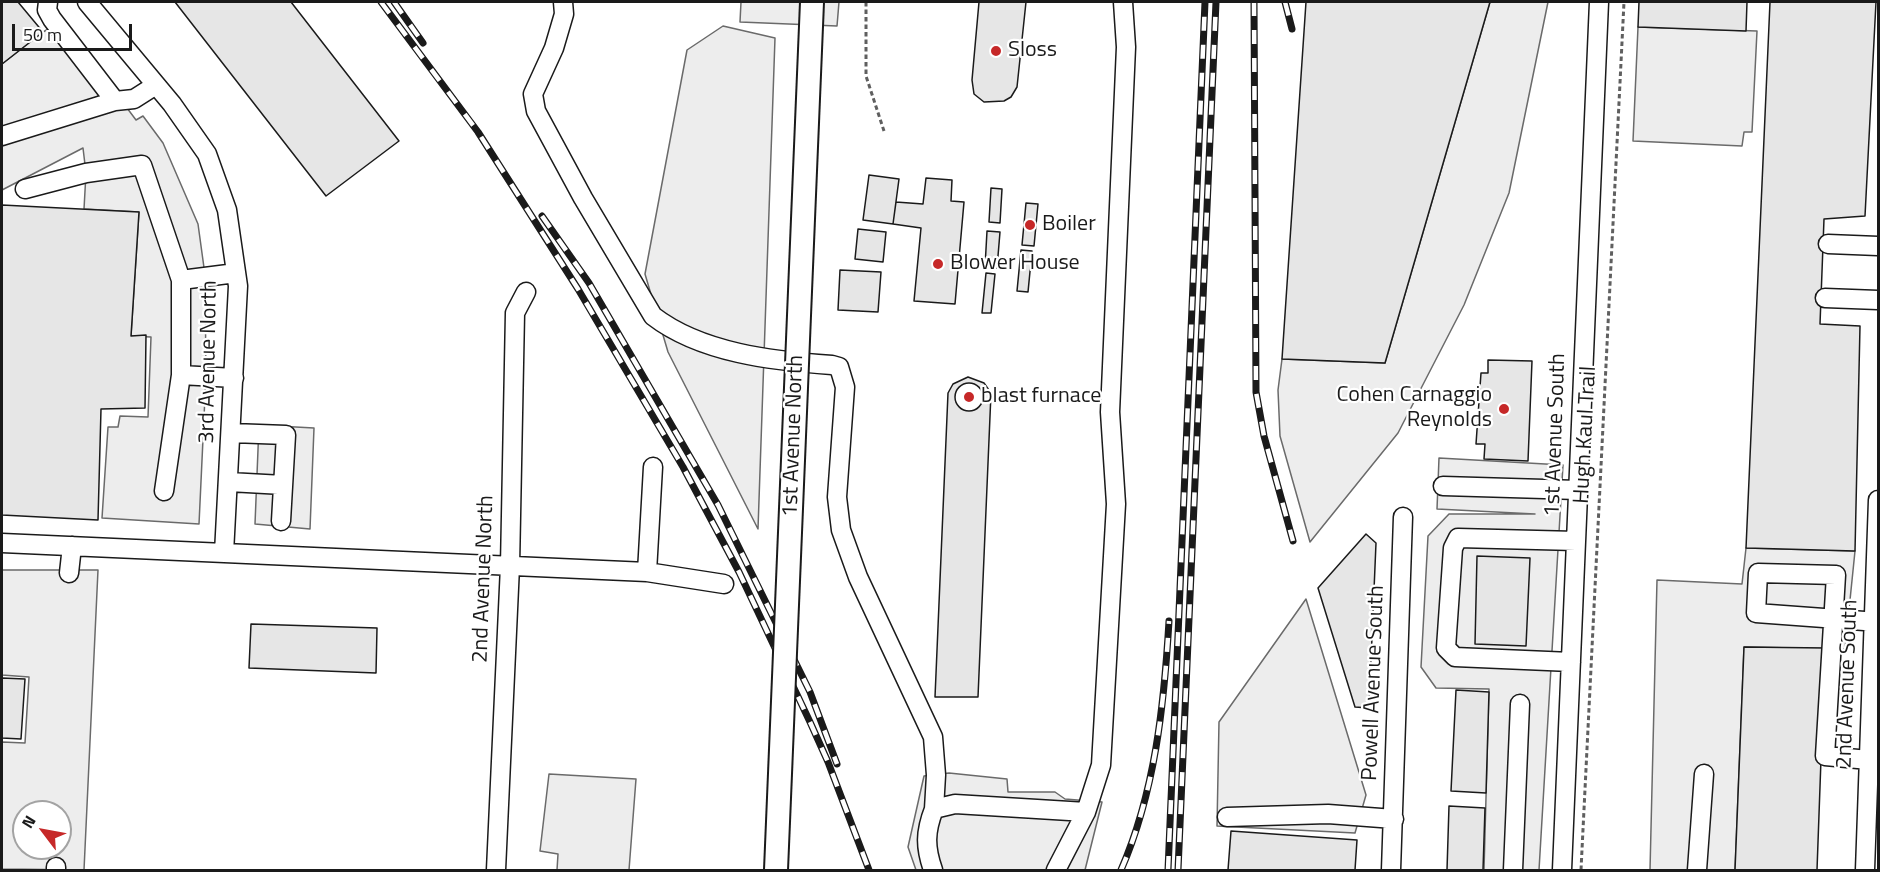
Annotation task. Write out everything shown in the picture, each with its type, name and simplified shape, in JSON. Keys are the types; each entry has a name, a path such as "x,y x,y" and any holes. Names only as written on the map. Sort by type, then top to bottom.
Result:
{"main road":[{"name":"1st Avenue North","path":"776,870 812,2"}],"street":[{"path":"48,2 47,10 52,19 116,101"},
{"name":"3rd Avenue North","path":"87,2 156,85 207,154 227,210 236,273 232,433 224,553"},
{"path":"563,2 564,14 554,48 533,94 536,111 583,198 653,316 671,330 686,337 767,357 832,365 838,367 844,376 837,497 841,530 858,577 933,737 936,775 934,809 925,831 927,853 933,870"},
{"path":"1056,870 1086,813 1101,765 1116,504 1110,412 1126,47 1123,2"},
{"name":"1st Avenue South","path":"1562,870 1599,2"},
{"path":"2,136 116,101 134,99 156,85"},
{"path":"25,189 86,173 142,165 181,280 181,375 164,491"},
{"path":"1828,244 1878,246"},
{"path":"181,280 236,273"},
{"name":"2nd Avenue North","path":"496,870 510,566 515,313 526,292"},
{"path":"1825,298 1878,300"},
{"path":"181,375 234,378"},
{"path":"232,433 286,435 281,521"},
{"path":"647,572 653,467"},
{"path":"229,482 283,485"},
{"path":"1443,486 1578,490"},
{"name":"2nd Avenue South","path":"1865,870 1876,622 1878,500"},
{"name":"Powell Avenue South","path":"1391,870 1402,517"},
{"path":"1571,662 1455,657 1446,648 1453,548 1458,538 1576,541"},
{"path":"2,543 647,572 724,584"},
{"path":"69,573 72,546"},
{"path":"1869,760 1825,756 1830,645 1834,617 1836,575 1758,573 1756,613 1834,617 1876,622"},
{"path":"1513,870 1520,704"},
{"path":"1697,870 1704,774"},
{"path":"934,809 955,804 1086,813"},
{"path":"1227,817 1328,814 1394,819"}],"path":[{"path":"866,2 866,76 884,131"},
{"name":"Hugh Kaul Trail","path":"1581,870 1624,2"}],"shaded area":[{"path":"741,2 839,2 837,26 740,22"},
{"path":"1490,2 1548,2 1509,193 1464,305 1398,433 1310,542 1280,436 1278,390 1282,359 1385,363"},
{"path":"62,21 136,120 143,116 163,143 198,224 205,275 206,375 199,524 102,518 108,427 118,427 120,416 148,417 151,337 131,336 139,212 84,209 86,173 83,148 2,190 2,64 43,32"},
{"path":"723,26 775,38 758,529 668,352 645,274 687,50"},
{"path":"1638,27 1757,31 1752,132 1744,132 1742,146 1633,141"},
{"path":"259,425 314,428 310,529 255,524"},
{"path":"1439,458 1563,465 1539,870 1484,870 1489,689 1436,688 1421,667 1428,536 1449,514 1535,514 1437,509"},
{"path":"1746,548 1855,551 1845,649 1744,647 1735,870 1650,870 1657,580 1742,584"},
{"path":"2,570 98,570 84,870 2,869 2,742 25,743 29,677 2,675"},
{"path":"1306,599 1366,795 1355,833 1217,826 1219,722"},
{"path":"949,773 1007,779 1008,792 1055,792 1065,799 1102,802 1085,870 916,870 908,847 924,776"},
{"path":"549,774 636,779 629,870 557,870 558,854 540,851"}],"building":[{"path":"2,2 18,2 43,32 2,64"},
{"path":"175,2 291,2 399,141 326,196"},
{"path":"979,2 1026,2 1017,87 1011,97 1004,101 984,102 974,94 972,80"},
{"path":"1306,2 1490,2 1385,363 1282,359"},
{"path":"1639,2 1747,2 1746,31 1638,27"},
{"path":"1770,2 1876,2 1865,216 1824,219 1820,324 1860,326 1855,551 1746,548"},
{"path":"869,175 899,179 893,224 863,220"},
{"name":"Blower House","path":"926,178 952,180 951,201 964,202 955,304 914,301 921,228 893,224 896,202 923,204"},
{"name":"Boiler","path":"991,188 1002,189 1000,223 989,222"},
{"name":"Boiler","path":"1026,203 1038,204 1034,246 1022,245"},
{"path":"2,205 139,212 131,336 146,335 145,408 101,409 98,520 2,515"},
{"path":"858,229 886,232 883,262 855,259"},
{"name":"Boiler","path":"987,231 1000,232 997,268 985,267"},
{"name":"Boiler","path":"1021,250 1032,251 1028,292 1017,291"},
{"path":"840,270 881,272 878,312 838,310"},
{"name":"Boiler","path":"986,273 995,274 991,313 982,313"},
{"name":"Cohen Carnaggio Reynolds","path":"1488,360 1532,361 1528,461 1484,459 1485,444 1476,444 1481,373 1488,373"},
{"path":"968,377 984,383 991,393 978,697 935,697 948,393 953,384"},
{"name":"blast furnace","path":"969,383 979,387 983,397 979,407 969,411 959,407 955,397 959,387"},
{"path":"1366,534 1376,543 1369,708 1355,707 1318,588"},
{"path":"1477,556 1530,558 1526,646 1475,644"},
{"path":"251,624 377,628 376,673 249,668"},
{"path":"1744,647 1825,648 1817,870 1735,870"},
{"path":"2,678 25,679 21,739 2,738"},
{"path":"1456,690 1489,692 1486,793 1451,791"},
{"path":"1449,806 1485,808 1483,870 1447,870"},
{"path":"1231,831 1357,840 1355,870 1228,870"}],"railway":[{"path":"381,2 478,132 578,289 683,467 739,572 810,722 828,762 869,870"},
{"path":"394,2 423,43"},
{"path":"1168,870 1205,2"},
{"path":"1178,870 1216,2"},
{"path":"1254,2 1256,392 1264,436 1293,541"},
{"path":"1285,2 1292,29"},
{"path":"542,216 589,283 718,505 810,692 837,764"},
{"path":"1121,870 1142,810 1156,748 1161,717 1169,621"}],"place":[{"name":"Sloss","path":"996,51"},
{"name":"Boiler","path":"1030,225"},
{"name":"Blower House","path":"938,264"},
{"name":"blast furnace","path":"969,397"},
{"name":"Cohen Carnaggio Reynolds","path":"1504,409"}]}
